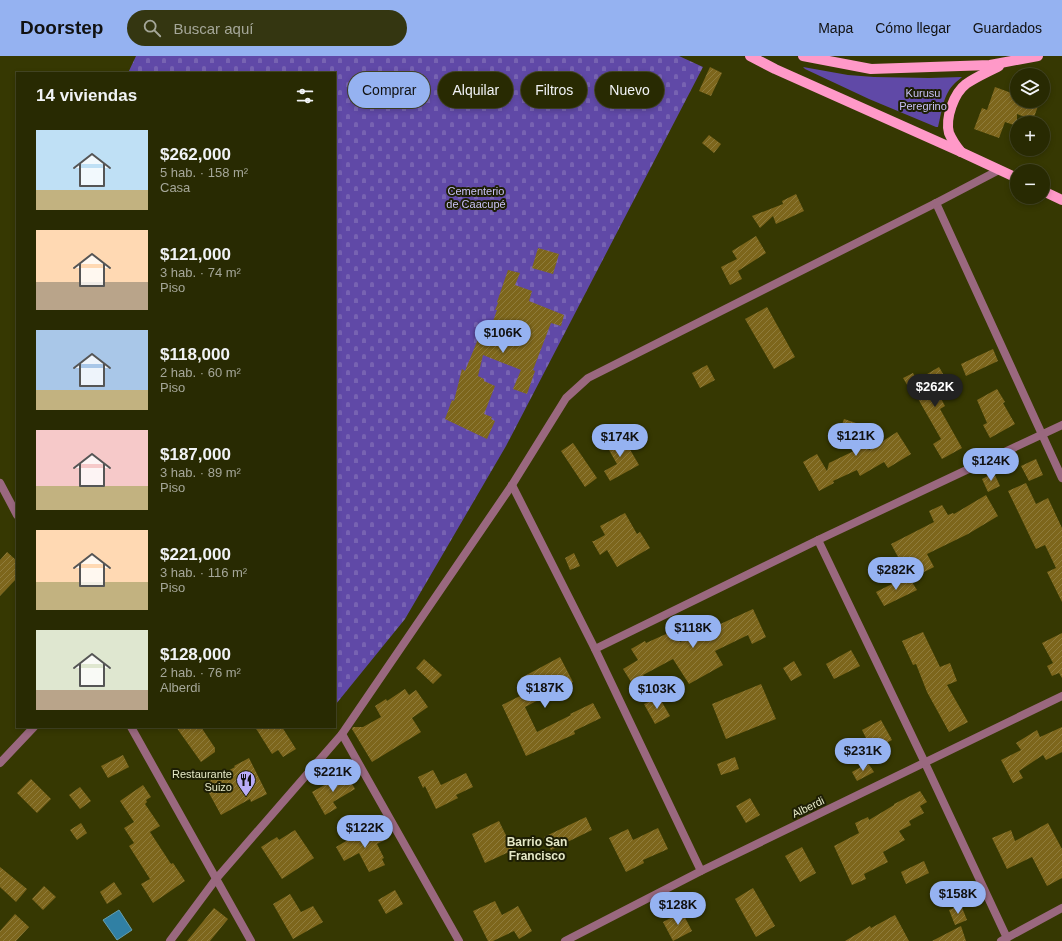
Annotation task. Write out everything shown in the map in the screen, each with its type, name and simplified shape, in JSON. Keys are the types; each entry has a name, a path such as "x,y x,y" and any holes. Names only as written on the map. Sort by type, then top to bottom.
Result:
{"main road":[{"path":"750,56 775,69 1010,175"},
{"path":"805,56 871,69 990,65 1030,57"},
{"path":"961,152 949,131 948,118 956,94 964,85 1006,62"},
{"path":"1050,194 1062,200"}],"street":[{"path":"170,941 216,879 342,734 512,485 566,398 588,378 999,170"},
{"path":"936,203 1062,478"},
{"path":"595,649 818,540 1062,425"},
{"path":"0,483 16,514"},
{"path":"512,485 595,649 701,871"},
{"path":"818,540 925,763 1004,939 1062,908"},
{"name":"Alberdi","path":"565,941 701,871 1062,696"},
{"path":"0,763 33,728"},
{"path":"132,728 251,941"},
{"path":"342,734 459,941"}],"green space":[{"name":"Cementerio de Caacupé","path":"136,56 679,56 703,67 506,446 405,619 336,704 336,72 128,72"},
{"name":"Kurusu Peregrino","path":"803,67 848,75 874,77 962,77 951,87 948,92 945,98 938,127 936,127 869,99"}],"water":[{"path":"119,910 132,930 117,940 103,920"}],"building":[{"path":"710,67 722,73 711,96 699,91"},
{"path":"995,87 1010,92 1010,108 1037,108 1034,116 1022,116 1017,114 1017,116 1010,116 1010,124 1005,122 999,138 974,129 982,108 987,110"},
{"path":"709,135 721,144 714,153 702,143"},
{"path":"796,194 804,211 776,224 773,216 760,228 752,216 783,204 782,201"},
{"path":"756,236 766,253 738,271 742,279 730,285 721,267 737,259 732,251"},
{"path":"538,248 559,254 553,274 532,268"},
{"path":"508,270 520,273 515,285 532,291 529,301 564,315 561,326 551,323 533,370 535,371 527,394 513,389 521,370 483,355 478,376 484,379 484,381 495,386 484,414 492,417 491,419 495,421 487,439 445,419 452,400 454,401 462,369 465,371 483,327 490,330 497,310 495,310 498,303 497,302"},
{"path":"767,307 795,357 774,369 745,319"},
{"path":"993,349 998,361 966,376 961,364"},
{"path":"707,365 715,380 700,388 692,373"},
{"path":"939,367 949,384 937,391 945,406 940,409 962,448 942,459 933,444 941,439 917,397 915,398 903,378 913,373 917,380"},
{"path":"997,389 1015,424 990,438 983,425 987,423 977,400"},
{"path":"844,419 856,423 855,426 869,450 897,432 911,454 888,468 884,462 860,476 857,470 833,481 834,483 819,491 803,462 817,454 827,471 829,463 860,448 836,441"},
{"path":"621,434 639,465 610,481 604,471 617,464 605,443"},
{"path":"573,443 597,478 585,487 561,451"},
{"path":"1036,459 1043,475 1029,481 1021,466"},
{"path":"994,473 1000,486 988,492 982,479"},
{"path":"1026,483 1036,504 1048,498 1062,528 1062,602 1047,572 1056,568 1045,545 1036,549 1008,491"},
{"path":"986,495 998,516 968,534 927,554 934,567 910,579 891,544 934,522 929,511 942,505 948,515 954,514"},
{"path":"625,513 637,534 640,532 650,548 617,567 607,550 600,555 592,541 605,535 600,526"},
{"path":"7,552 16,560 16,579 0,596 0,560"},
{"path":"574,553 580,566 570,570 565,558"},
{"path":"908,576 917,590 884,606 876,592"},
{"path":"753,609 766,637 752,644 748,635 715,651 723,665 689,684 673,659 643,675 645,678 633,685 623,669 638,660 631,649 645,641 646,643 675,630 680,642"},
{"path":"923,632 940,667 950,663 957,681 947,685 968,722 949,732 927,692 916,664 913,665 902,641"},
{"path":"1062,633 1062,678 1059,673 1052,676 1047,666 1053,663 1042,643"},
{"path":"851,650 860,666 834,679 826,664"},
{"path":"560,657 573,682 525,707 537,732 593,703 601,718 574,731 575,734 526,756 502,705 528,692 521,678"},
{"path":"424,659 442,675 433,684 416,668"},
{"path":"794,661 802,675 791,681 783,668"},
{"path":"761,684 776,719 726,739 712,704"},
{"path":"405,689 409,695 416,690 428,707 412,718 421,732 372,762 352,729 353,727 363,727 381,717 375,706 386,699 387,701"},
{"path":"659,697 670,716 655,724 644,704"},
{"path":"881,720 892,740 872,750 862,730"},
{"path":"1062,727 1062,752 1046,760 1043,755 1019,771 1023,778 1013,783 1001,760 1021,750 1016,743 1037,730 1040,737"},
{"path":"177,728 202,728 215,748 215,752 201,762"},
{"path":"256,728 283,728 296,749 283,757 278,750 272,754"},
{"path":"123,755 129,767 108,778 101,766"},
{"path":"735,757 739,769 721,775 717,764"},
{"path":"249,758 267,794 251,802 250,799 221,815 204,784"},
{"path":"868,763 874,772 857,781 852,772"},
{"path":"433,770 441,785 466,773 473,787 456,795 458,798 436,809 425,786 423,788 418,777"},
{"path":"346,773 355,789 333,802 337,808 325,815 312,792"},
{"path":"31,779 51,799 37,813 17,793"},
{"path":"143,785 151,797 146,800 147,802 145,804 160,826 150,832 171,864 173,863 185,881 153,903 141,884 150,879 129,846 134,843 124,828 134,822 120,801"},
{"path":"80,787 91,801 80,809 69,795"},
{"path":"920,791 927,802 920,806 924,813 909,821 911,825 899,831 905,840 883,852 888,862 864,874 866,879 852,885 834,846 859,833 855,823 868,817 869,820 894,804"},
{"path":"750,798 760,815 746,823 736,806"},
{"path":"586,817 592,830 551,850 544,837"},
{"path":"499,821 513,850 485,863 472,834"},
{"path":"81,823 87,833 77,840 70,830"},
{"path":"1048,823 1062,849 1062,878 1047,886 1032,857 1007,869 992,838 1011,830 1015,841"},
{"path":"375,825 385,840 377,844 384,858 382,859 385,865 369,872 359,853 344,861 336,847"},
{"path":"658,828 668,849 643,860 644,863 626,872 609,838 628,829 633,840"},
{"path":"295,830 314,858 282,879 261,847 277,837 279,840"},
{"path":"802,847 816,873 800,882 785,856"},
{"path":"924,861 929,873 906,884 901,872"},
{"path":"0,867 27,889 16,902 0,887"},
{"path":"114,882 122,894 107,904 100,892"},
{"path":"44,886 56,897 43,910 32,899"},
{"path":"753,888 775,926 756,937 735,899"},
{"path":"395,890 403,904 386,914 378,900"},
{"path":"290,894 301,912 313,906 323,922 293,939 273,904"},
{"path":"495,901 502,915 518,906 532,931 519,939 514,931 493,941 488,941 473,911"},
{"path":"961,905 967,920 955,925 949,910"},
{"path":"214,908 228,919 210,941 187,941"},
{"path":"682,912 692,931 673,941 663,922"},
{"path":"15,914 29,927 16,941 0,941 0,931"},
{"path":"895,915 909,941 845,941 870,926 871,928"},
{"path":"961,926 966,941 932,941"}],"place":[{"name":"Restaurante Suizo","path":"246,797"}],"district":[{"name":"Barrio San Francisco","path":"537,849"}]}
